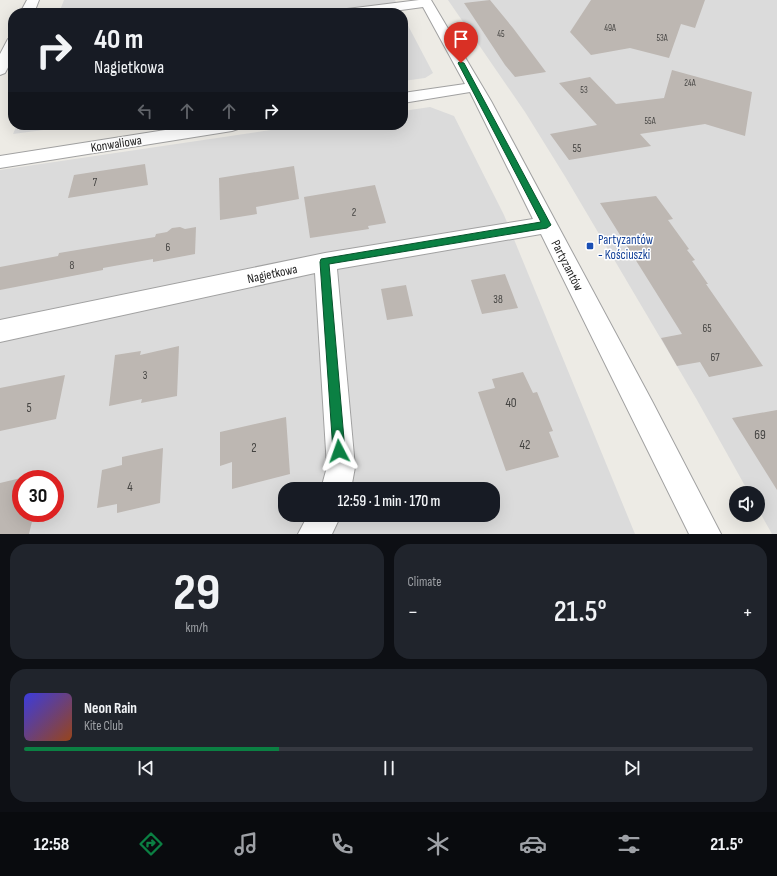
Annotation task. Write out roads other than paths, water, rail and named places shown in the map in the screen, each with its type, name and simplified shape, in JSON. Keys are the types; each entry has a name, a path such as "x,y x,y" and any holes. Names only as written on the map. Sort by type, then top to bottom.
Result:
{"street":[{"path":"383,8 426,2"},
{"name":"Partyzantów","path":"426,2 474,87 547,225 705,534"},
{"path":"0,70 8,53"},
{"path":"408,97 474,87"},
{"name":"Konwaliowa","path":"0,162 201,130"},
{"name":"Nagietkowa","path":"0,331 325,262 547,225"},
{"path":"325,262 340,466 337,482"},
{"path":"314,534 322,522"}],"place":[{"name":"Partyzantów - Kościuszki","path":"590,246"}]}
